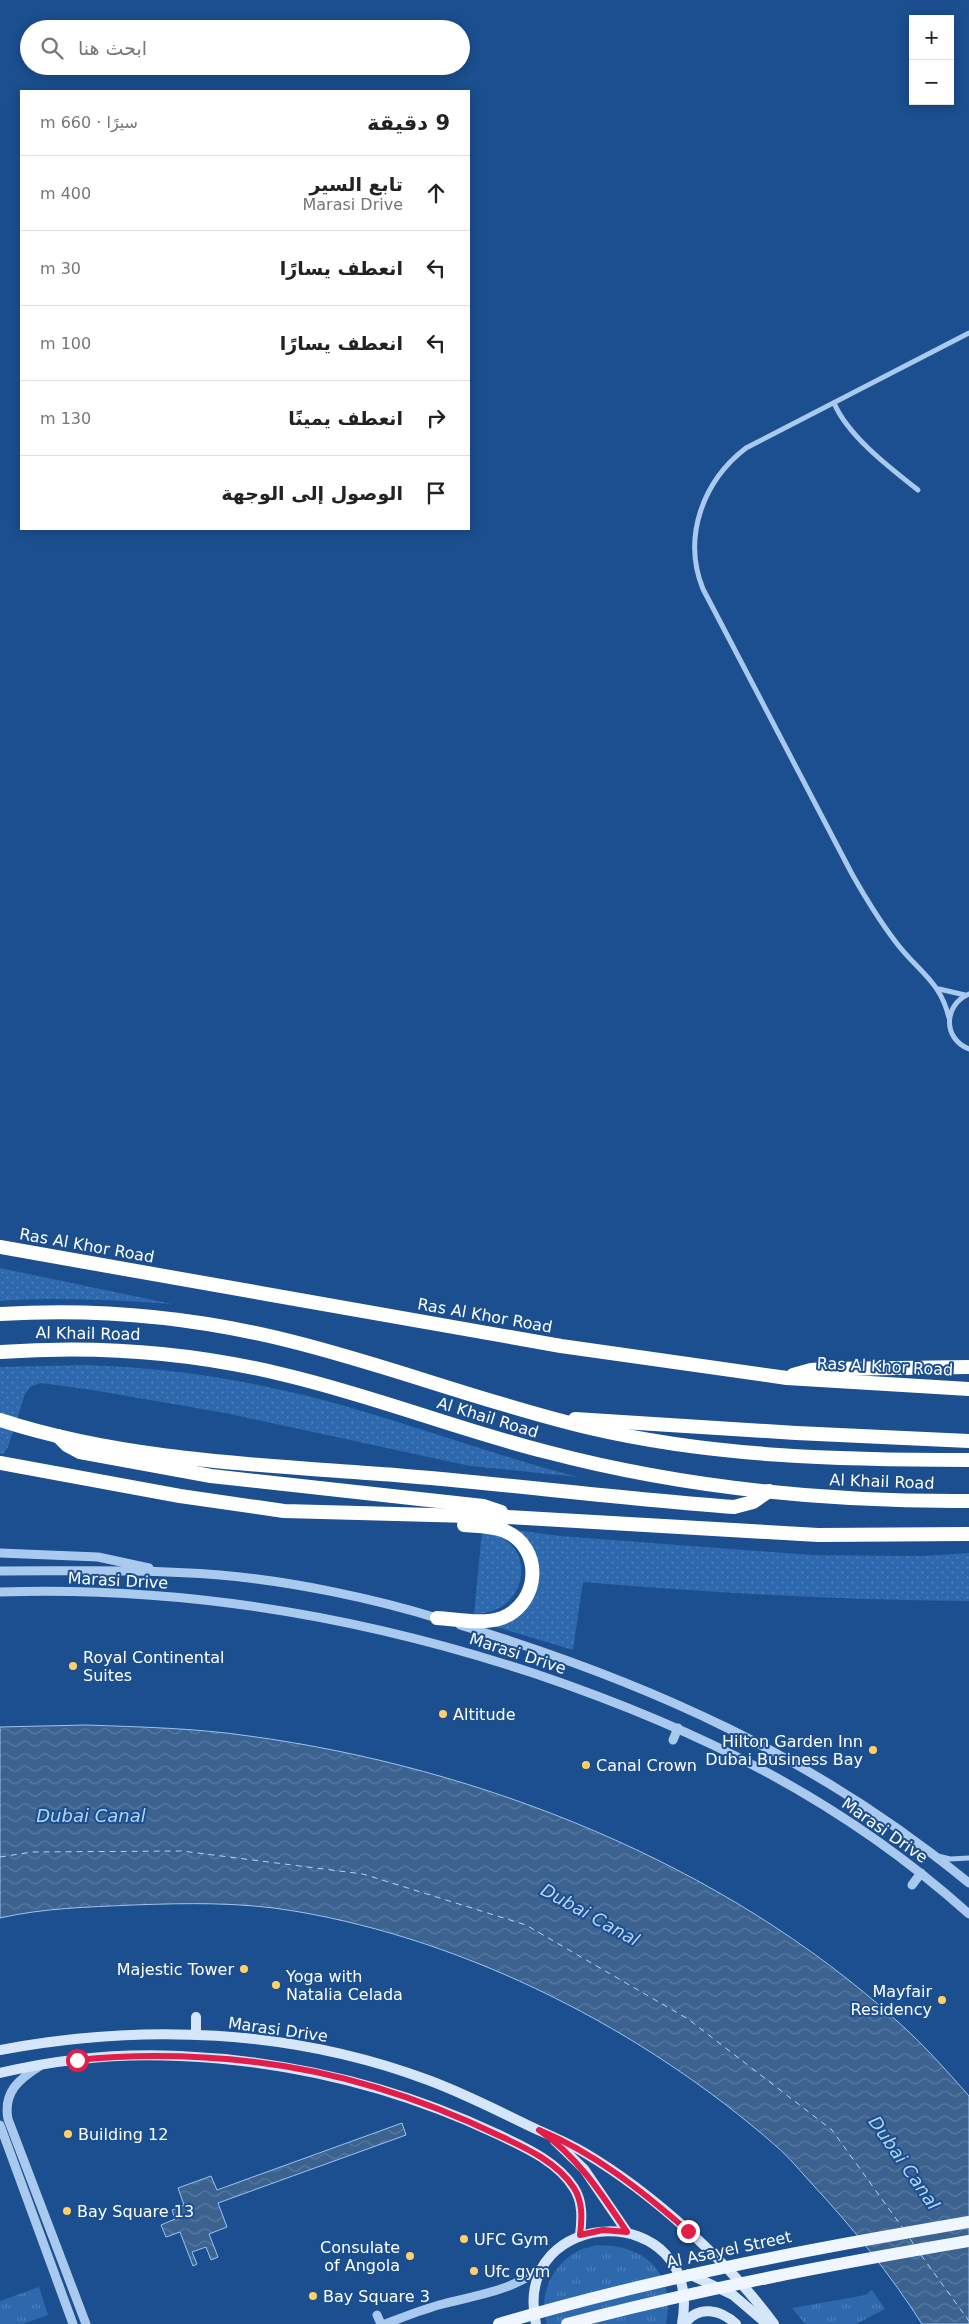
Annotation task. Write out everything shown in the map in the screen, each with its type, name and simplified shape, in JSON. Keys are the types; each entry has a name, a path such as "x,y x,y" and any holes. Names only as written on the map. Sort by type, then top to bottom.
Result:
{"highway":[{"name":"Ras Al Khor Road","path":"0,1247 532,1341 787,1378 969,1389"},
{"name":"Al Khail Road","path":"0,1314 74,1312 164,1318 253,1332 324,1350 554,1419 626,1436 732,1452 800,1457 969,1460"},
{"name":"Al Khail Road","path":"0,1352 64,1349 167,1354 243,1366 327,1386 501,1440 589,1463 679,1480 769,1491 859,1498 969,1501"},
{"path":"787,1378 799,1372 818,1369 969,1367"},
{"path":"554,1419 597,1419 744,1430 969,1441"},
{"path":"0,1420 57,1436 190,1458 518,1485 734,1507 753,1502 769,1491"},
{"path":"57,1436 67,1445 80,1452 132,1463 211,1476 482,1506 498,1510 507,1517"},
{"path":"0,1463 146,1490 293,1512 507,1517 818,1535 969,1534"},
{"path":"377,1515 402,1522 494,1528 516,1538 524,1546 530,1557 533,1580 527,1597 516,1610 501,1618 492,1620 437,1618"}],"main road":[{"path":"196,2017 196,2034"},
{"name":"Marasi Drive","path":"0,2050 91,2036 153,2033 196,2034 276,2042 367,2061 455,2090 539,2130"},
{"path":"0,2073 44,2064 111,2056 212,2058 285,2066 387,2091 484,2128 546,2161 566,2178 579,2199 582,2211 580,2235"},
{"path":"539,2130 563,2148 584,2169 627,2232"},
{"path":"539,2130 570,2144 601,2162 668,2214 725,2266 774,2324"},
{"name":"Al Asayel Street","path":"499,2324 601,2296 726,2266 969,2222"},
{"path":"536,2324 533,2304 536,2285 543,2268 559,2248 580,2235 603,2230 627,2232 652,2244 664,2253 676,2270 683,2289 684,2324"},
{"path":"567,2324 656,2301 775,2275 969,2241"},
{"path":"676,2270 696,2276 727,2292 750,2308 767,2324"},
{"path":"684,2324 696,2314 707,2310 718,2312 736,2324"}],"street":[{"path":"969,334 756,442 737,456 720,473 708,493 699,515 695,539 696,563 703,589 862,892 896,943 939,989 953,1036 969,1049"},
{"path":"834,403 840,415 865,443 918,490"},
{"path":"939,989 968,995"},
{"path":"949,1018 953,1006 968,995"},
{"path":"0,1553 98,1557 167,1572"},
{"name":"Marasi Drive","path":"0,1571 167,1572 221,1575 281,1584 377,1602 437,1618 591,1667 718,1722 800,1766 925,1850 969,1883"},
{"name":"Marasi Drive","path":"0,1592 111,1593 191,1598 304,1614 430,1641 487,1658 612,1700 718,1745 785,1781 850,1822 921,1873 969,1914"},
{"path":"673,1740 678,1728"},
{"path":"925,1850 950,1859 969,1858"},
{"path":"912,1885 921,1873"},
{"path":"44,2064 15,2085 8,2098 6,2112 86,2324"},
{"path":"0,2124 73,2324"},
{"path":"385,2324 438,2306 494,2293 524,2280 543,2268"},
{"path":"377,2315 380,2324"}],"green space":[{"path":"0,1268 172,1304 43,1299 0,1301"},
{"path":"86,1365 182,1372 277,1389 353,1408 540,1467 578,1477 470,1466 225,1413 41,1383 30,1387 25,1394 8,1447 4,1453 0,1454 0,1367"},
{"path":"508,1529 560,1536 812,1555 923,1556 969,1553 969,1601 776,1595 583,1582 573,1650 493,1626 538,1582"},
{"path":"482,1531 501,1537 514,1547 520,1561 521,1576 517,1590 507,1602 493,1611 474,1614"},
{"path":"597,2245 614,2246 630,2250 654,2265 666,2290 668,2306 666,2324 547,2324 544,2314 544,2303 549,2282 555,2272 569,2256 580,2250"},
{"path":"39,2287 48,2315 23,2324 0,2324 0,2301"},
{"path":"872,2290 885,2309 856,2324 805,2324 792,2308 866,2295"}],"water":[{"name":"Dubai Canal","path":"86,1725 229,1733 336,1751 423,1771 510,1798 594,1831 676,1870 755,1914 829,1965 897,2021 925,2048 969,2096 969,2324 922,2324 884,2269 828,2201 781,2150 725,2104 669,2064 611,2028 551,1996 488,1968 424,1944 359,1925 274,1908 234,1905 153,1904 49,1910 0,1918 0,1727"},
{"path":"402,2123 406,2135 218,2203 227,2227 209,2234 218,2257 211,2260 206,2247 192,2252 197,2264 193,2266 180,2232 166,2237 161,2225 175,2219 172,2210 184,2205 178,2188 211,2176 217,2190"}],"ferry route":[{"path":"0,1857 32,1852 182,1851 363,1874 526,1925 688,2019 832,2130 902,2227"},
{"path":"910,2239 915,2246"},
{"path":"921,2255 969,2321"}],"place":[{"name":"Royal Continental Suites","path":"73,1666"},
{"name":"Altitude","path":"443,1714"},
{"name":"Hilton Garden Inn Dubai Business Bay","path":"873,1750"},
{"name":"Canal Crown","path":"586,1765"},
{"name":"Majestic Tower","path":"244,1969"},
{"name":"Yoga with Natalia Celada","path":"276,1985"},
{"name":"Mayfair Residency","path":"942,2000"},
{"name":"Building 12","path":"68,2134"},
{"name":"Bay Square 13","path":"67,2211"},
{"name":"UFC Gym","path":"464,2239"},
{"name":"Consulate of Angola","path":"410,2256"},
{"name":"Ufc gym","path":"474,2271"},
{"name":"Bay Square 3","path":"313,2296"}],"route":[{"path":"77,2060 145,2055 253,2062 319,2073 387,2091 484,2128 546,2161 566,2178 574,2188 582,2211 580,2235 603,2230 627,2232 584,2169 563,2148 539,2130 570,2144 601,2162 688,2231"}]}
